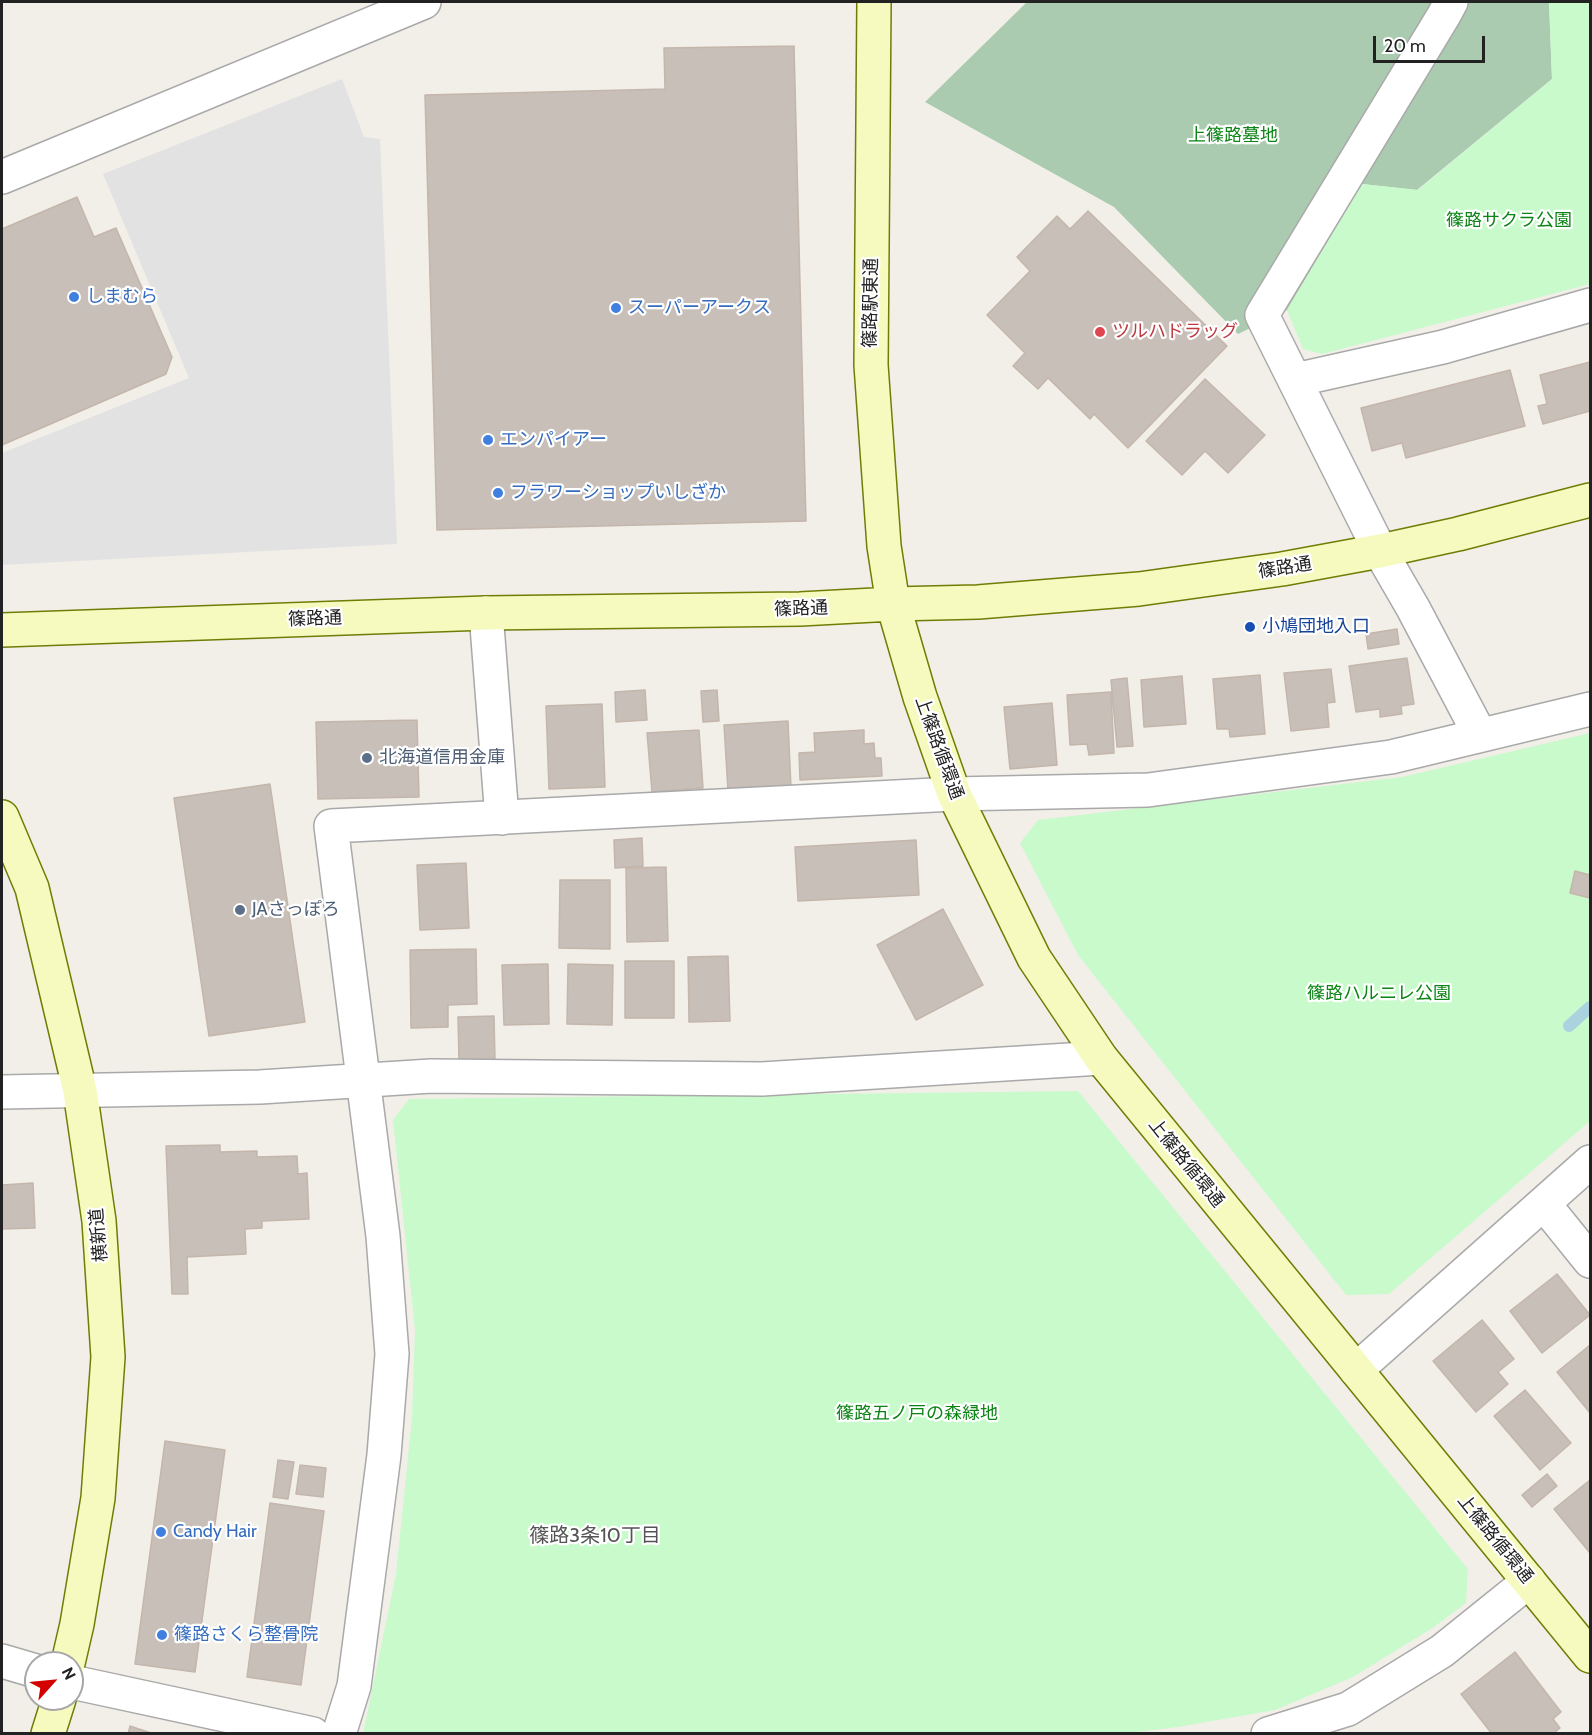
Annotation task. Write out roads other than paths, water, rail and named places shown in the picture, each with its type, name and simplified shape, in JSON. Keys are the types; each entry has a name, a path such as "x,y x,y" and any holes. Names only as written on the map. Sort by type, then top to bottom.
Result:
{"street":[{"path":"2,177 424,2"},
{"name":"篠路駅東通","path":"874,2 871,365 884,546 893,604"},
{"path":"1451,2 1262,315 1380,551 1480,735"},
{"path":"1295,380 1443,347 1590,306"},
{"name":"篠路通","path":"2,630 486,613 800,609 978,602 1140,589 1282,569 1380,551 1458,534 1590,500"},
{"name":"上篠路循環通","path":"893,604 920,697 954,794 1034,958 1101,1058 1590,1656"},
{"path":"486,613 502,818"},
{"path":"339,1734 354,1686 384,1455 392,1354 383,1236 331,826 954,794 1148,790 1391,757 1590,710"},
{"name":"横新道","path":"2,817 32,888 80,1091 99,1221 108,1357 98,1498 71,1651"},
{"path":"2,1092 260,1087 431,1076 762,1078 1101,1058"},
{"path":"1356,1370 1590,1162"},
{"path":"1544,1204 1590,1261"},
{"path":"1268,1734 1348,1709 1442,1651 1529,1581"},
{"path":"2,1661 24,1667"},
{"path":"84,1685 312,1734"},
{"path":"48,1734 55,1711"}],"waterway":[{"path":"1569,1026 1590,1007"}],"place":[{"name":"しまむら","path":"74,297"},
{"name":"スーパーアークス","path":"616,308"},
{"name":"ツルハドラッグ","path":"1100,332"},
{"name":"エンパイアー","path":"488,440"},
{"name":"フラワーショップいしざか","path":"498,493"},
{"name":"小鳩団地入口","path":"1250,627"},
{"name":"北海道信用金庫","path":"367,758"},
{"name":"JAさっぽろ","path":"240,910"},
{"name":"Candy Hair","path":"161,1532"},
{"name":"篠路さくら整骨院","path":"162,1635"}],"district":[{"name":"篠路3条10丁目","path":"595,1536"}],"park label":[{"name":"上篠路墓地","path":"1233,136"},
{"name":"篠路サクラ公園","path":"1509,221"},
{"name":"篠路ハルニレ公園","path":"1379,994"},
{"name":"篠路五ノ戸の森緑地","path":"917,1414"}]}
